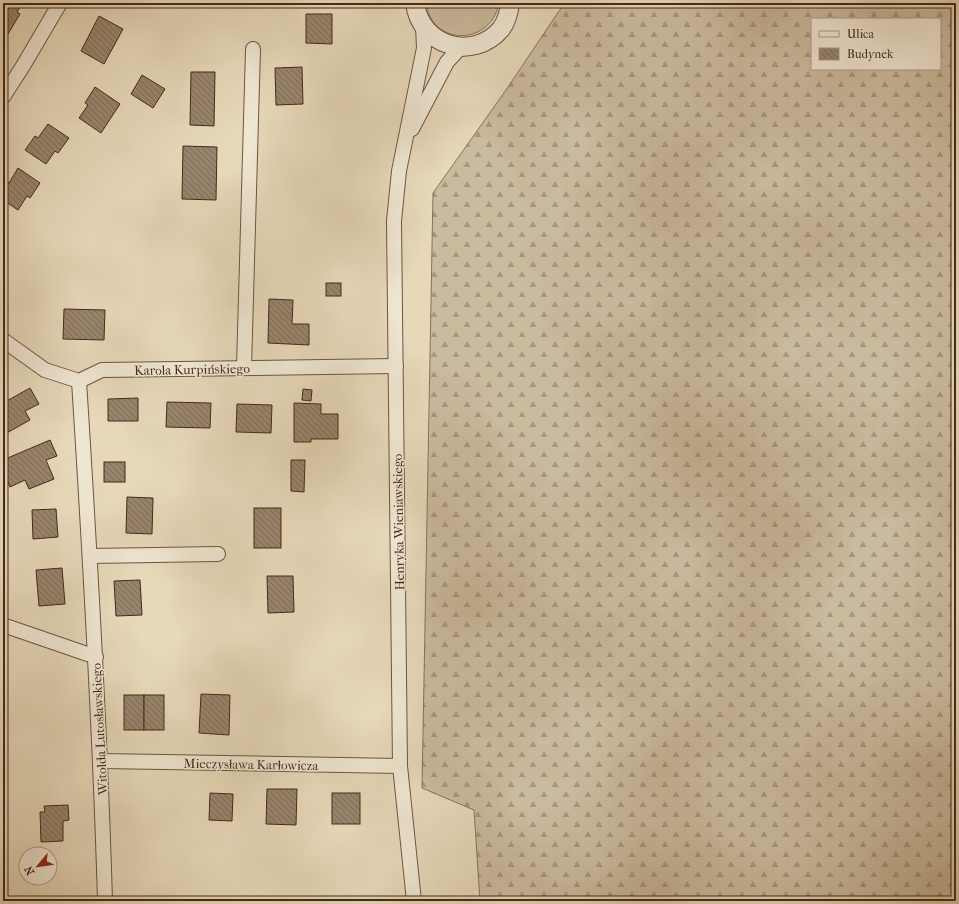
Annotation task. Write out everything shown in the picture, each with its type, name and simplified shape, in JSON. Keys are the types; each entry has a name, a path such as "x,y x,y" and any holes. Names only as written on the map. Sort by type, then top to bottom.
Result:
{"street":[{"path":"3,97 60,3"},
{"path":"415,3 416,12 423,26 433,37 446,44 461,47 476,45 490,38 501,28 508,15 510,3"},
{"name":"Henryka Wieniawskiego","path":"414,901 400,766 394,221 399,171 424,48 423,26"},
{"name":"Henryka Wieniawskiego","path":"405,144 447,62 461,47"},
{"path":"244,368 253,48"},
{"path":"3,340 45,370 79,381"},
{"name":"Karola Kurpińskiego","path":"79,381 102,370 396,366"},
{"name":"Witolda Lutosławskiego","path":"79,381 96,656 105,901"},
{"path":"90,556 218,554"},
{"path":"3,624 96,656"},
{"name":"Mieczysława Karłowicza","path":"101,761 400,766"}],"green space":[{"path":"426,3 499,3 494,17 485,27 474,33 462,36 450,34 439,28 431,17"},
{"path":"566,3 956,3 956,901 480,901 474,810 422,788 433,193 506,90 559,11"}],"building":[{"path":"3,3 22,4 17,12 20,14 8,34 3,31"},
{"path":"122,3 135,3 132,8"},
{"path":"306,14 332,14 332,44 306,43"},
{"path":"99,16 123,29 104,64 81,51"},
{"path":"302,67 303,104 276,105 275,68"},
{"path":"191,72 215,72 214,126 190,125"},
{"path":"142,75 165,89 153,108 131,94"},
{"path":"95,87 120,104 101,133 79,118 88,105 85,103"},
{"path":"48,124 69,138 58,153 55,151 46,164 25,150 35,136 38,138"},
{"path":"183,146 217,147 216,200 182,199"},
{"path":"18,168 40,183 30,198 27,196 18,210 3,200 3,184 5,180 9,183"},
{"path":"326,283 341,283 341,296 326,296"},
{"path":"269,299 293,300 292,324 309,324 309,345 268,343"},
{"path":"64,309 105,310 104,340 63,339"},
{"path":"30,388 39,404 25,411 30,420 3,435 3,403"},
{"path":"303,389 312,390 311,401 302,400"},
{"path":"138,398 138,421 108,421 108,399"},
{"path":"167,402 211,403 210,428 166,427"},
{"path":"294,403 321,404 321,414 338,414 338,439 311,439 311,442 294,442"},
{"path":"237,404 272,405 271,433 236,432"},
{"path":"50,440 57,456 46,460 54,479 29,489 25,480 10,487 3,470 3,460"},
{"path":"291,460 305,460 304,492 291,491"},
{"path":"104,462 125,462 125,482 104,482"},
{"path":"127,497 153,498 152,534 126,533"},
{"path":"254,508 281,508 281,548 254,548"},
{"path":"56,509 58,537 33,539 32,510"},
{"path":"62,568 65,604 39,606 36,570"},
{"path":"267,576 293,576 294,612 268,613"},
{"path":"140,580 142,615 116,616 114,581"},
{"path":"201,694 230,695 229,735 199,733"},
{"path":"124,695 144,695 144,730 124,730"},
{"path":"144,695 164,695 164,730 144,730"},
{"path":"267,789 297,789 296,825 266,824"},
{"path":"210,793 233,794 232,821 209,820"},
{"path":"332,793 360,793 360,824 332,824"},
{"path":"68,805 69,820 63,821 63,841 41,842 40,812 45,812 44,806"},
{"path":"44,899 71,899 71,901 44,901"}]}
